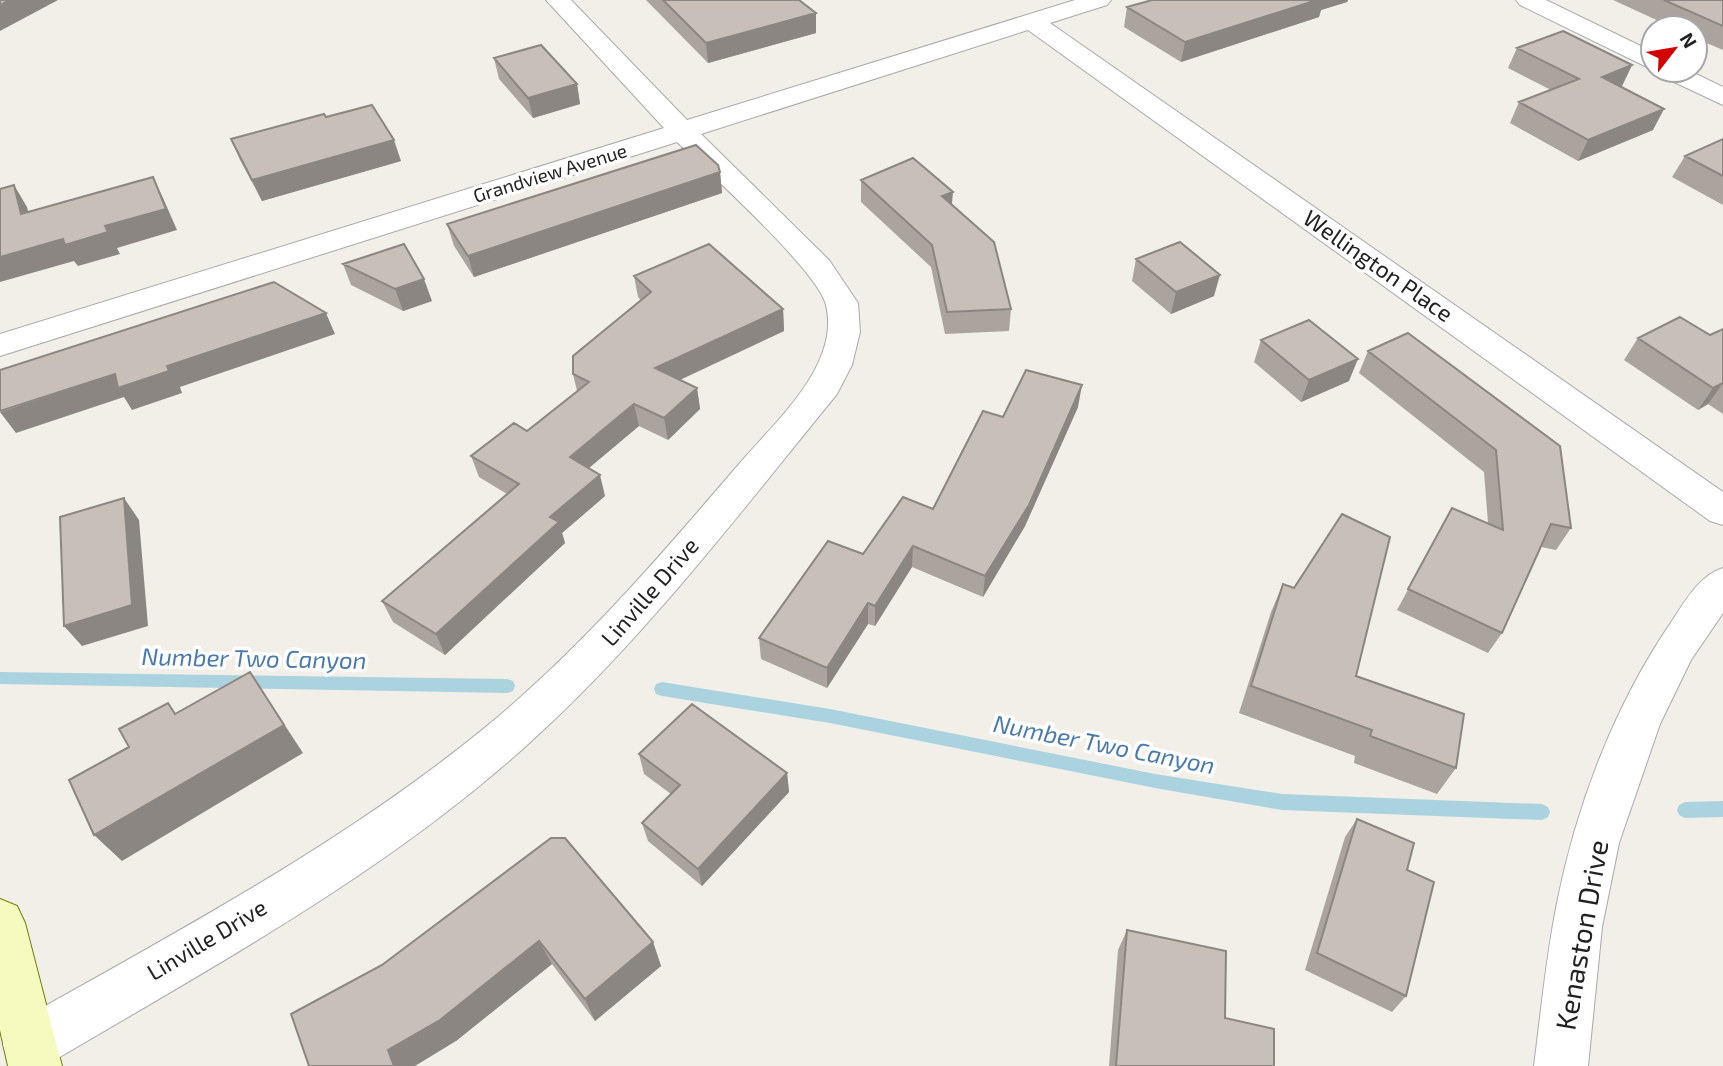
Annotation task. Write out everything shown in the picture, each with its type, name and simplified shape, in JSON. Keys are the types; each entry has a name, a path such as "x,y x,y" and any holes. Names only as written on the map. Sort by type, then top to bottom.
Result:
{"street":[{"name":"Linville Drive","path":"32,1055 362,847 443,788 509,734 619,630 825,386 835,365 844,332 842,303 818,267 683,132 558,0"},
{"name":"Grandview Avenue","path":"0,345 1099,0"},
{"path":"1528,0 1639,55"},
{"name":"Wellington Place","path":"1032,22 1723,511"},
{"path":"1697,84 1723,97"},
{"name":"Kenaston Drive","path":"1561,1066 1586,881 1617,772 1661,675 1704,604 1723,584"},
{"path":"0,923 32,1055"}],"building":[{"path":"663,0 799,0 816,13 706,43"},
{"path":"1152,0 1317,0 1185,42 1127,7"},
{"path":"1664,0 1723,0 1723,26 1709,20 1709,14 1696,14"},
{"path":"1563,31 1632,65 1602,77 1664,109 1588,140 1519,102 1579,79 1517,48"},
{"path":"541,45 577,84 528,98 494,58"},
{"path":"372,105 394,140 252,180 231,139 324,114 326,117"},
{"path":"1723,139 1723,176 1685,156"},
{"path":"696,145 718,165 720,172 468,256 447,224"},
{"path":"913,158 953,192 942,196 994,242 1011,309 947,312 932,245 861,180"},
{"path":"153,177 166,209 105,226 108,232 65,245 63,239 0,257 0,189 14,185 21,214"},
{"path":"1180,242 1220,275 1176,292 1136,259"},
{"path":"404,244 424,279 395,289 343,264"},
{"path":"709,244 783,309 655,368 697,388 664,418 634,404 570,457 600,475 550,517 559,522 436,634 382,601 519,484 471,456 514,423 527,431 589,382 573,374 573,356 651,292 634,276"},
{"path":"274,282 326,313 167,366 169,371 118,388 115,374 0,411 0,370"},
{"path":"1680,317 1710,335 1723,329 1723,383 1713,388 1638,338"},
{"path":"1309,320 1358,359 1309,380 1261,340"},
{"path":"1408,333 1560,446 1571,528 1551,524 1502,633 1408,589 1452,508 1503,530 1496,450 1368,351"},
{"path":"1026,370 1082,385 1029,505 985,576 913,546 875,606 868,603 827,668 759,638 828,541 863,554 903,497 933,509 983,411 1003,417"},
{"path":"124,498 132,605 64,626 60,517"},
{"path":"1342,514 1390,537 1356,676 1464,714 1456,768 1370,736 1372,730 1251,686 1283,584 1294,588"},
{"path":"250,672 284,725 94,835 69,780 129,747 119,729 168,703 175,714"},
{"path":"692,704 787,773 698,869 642,823 680,785 639,754"},
{"path":"1357,819 1414,843 1407,870 1434,882 1406,996 1317,953"},
{"path":"551,838 565,838 653,942 585,999 539,941 440,1020 388,1050 394,1066 309,1066 291,1014 382,965"},
{"path":"1127,930 1226,951 1225,1018 1274,1029 1274,1066 1116,1066"}],"waterway":[{"name":"Number Two Canyon","path":"0,678 507,686"},
{"name":"Number Two Canyon","path":"662,689 830,716 1155,781 1282,802 1542,812"},
{"path":"1685,810 1723,809"}]}
